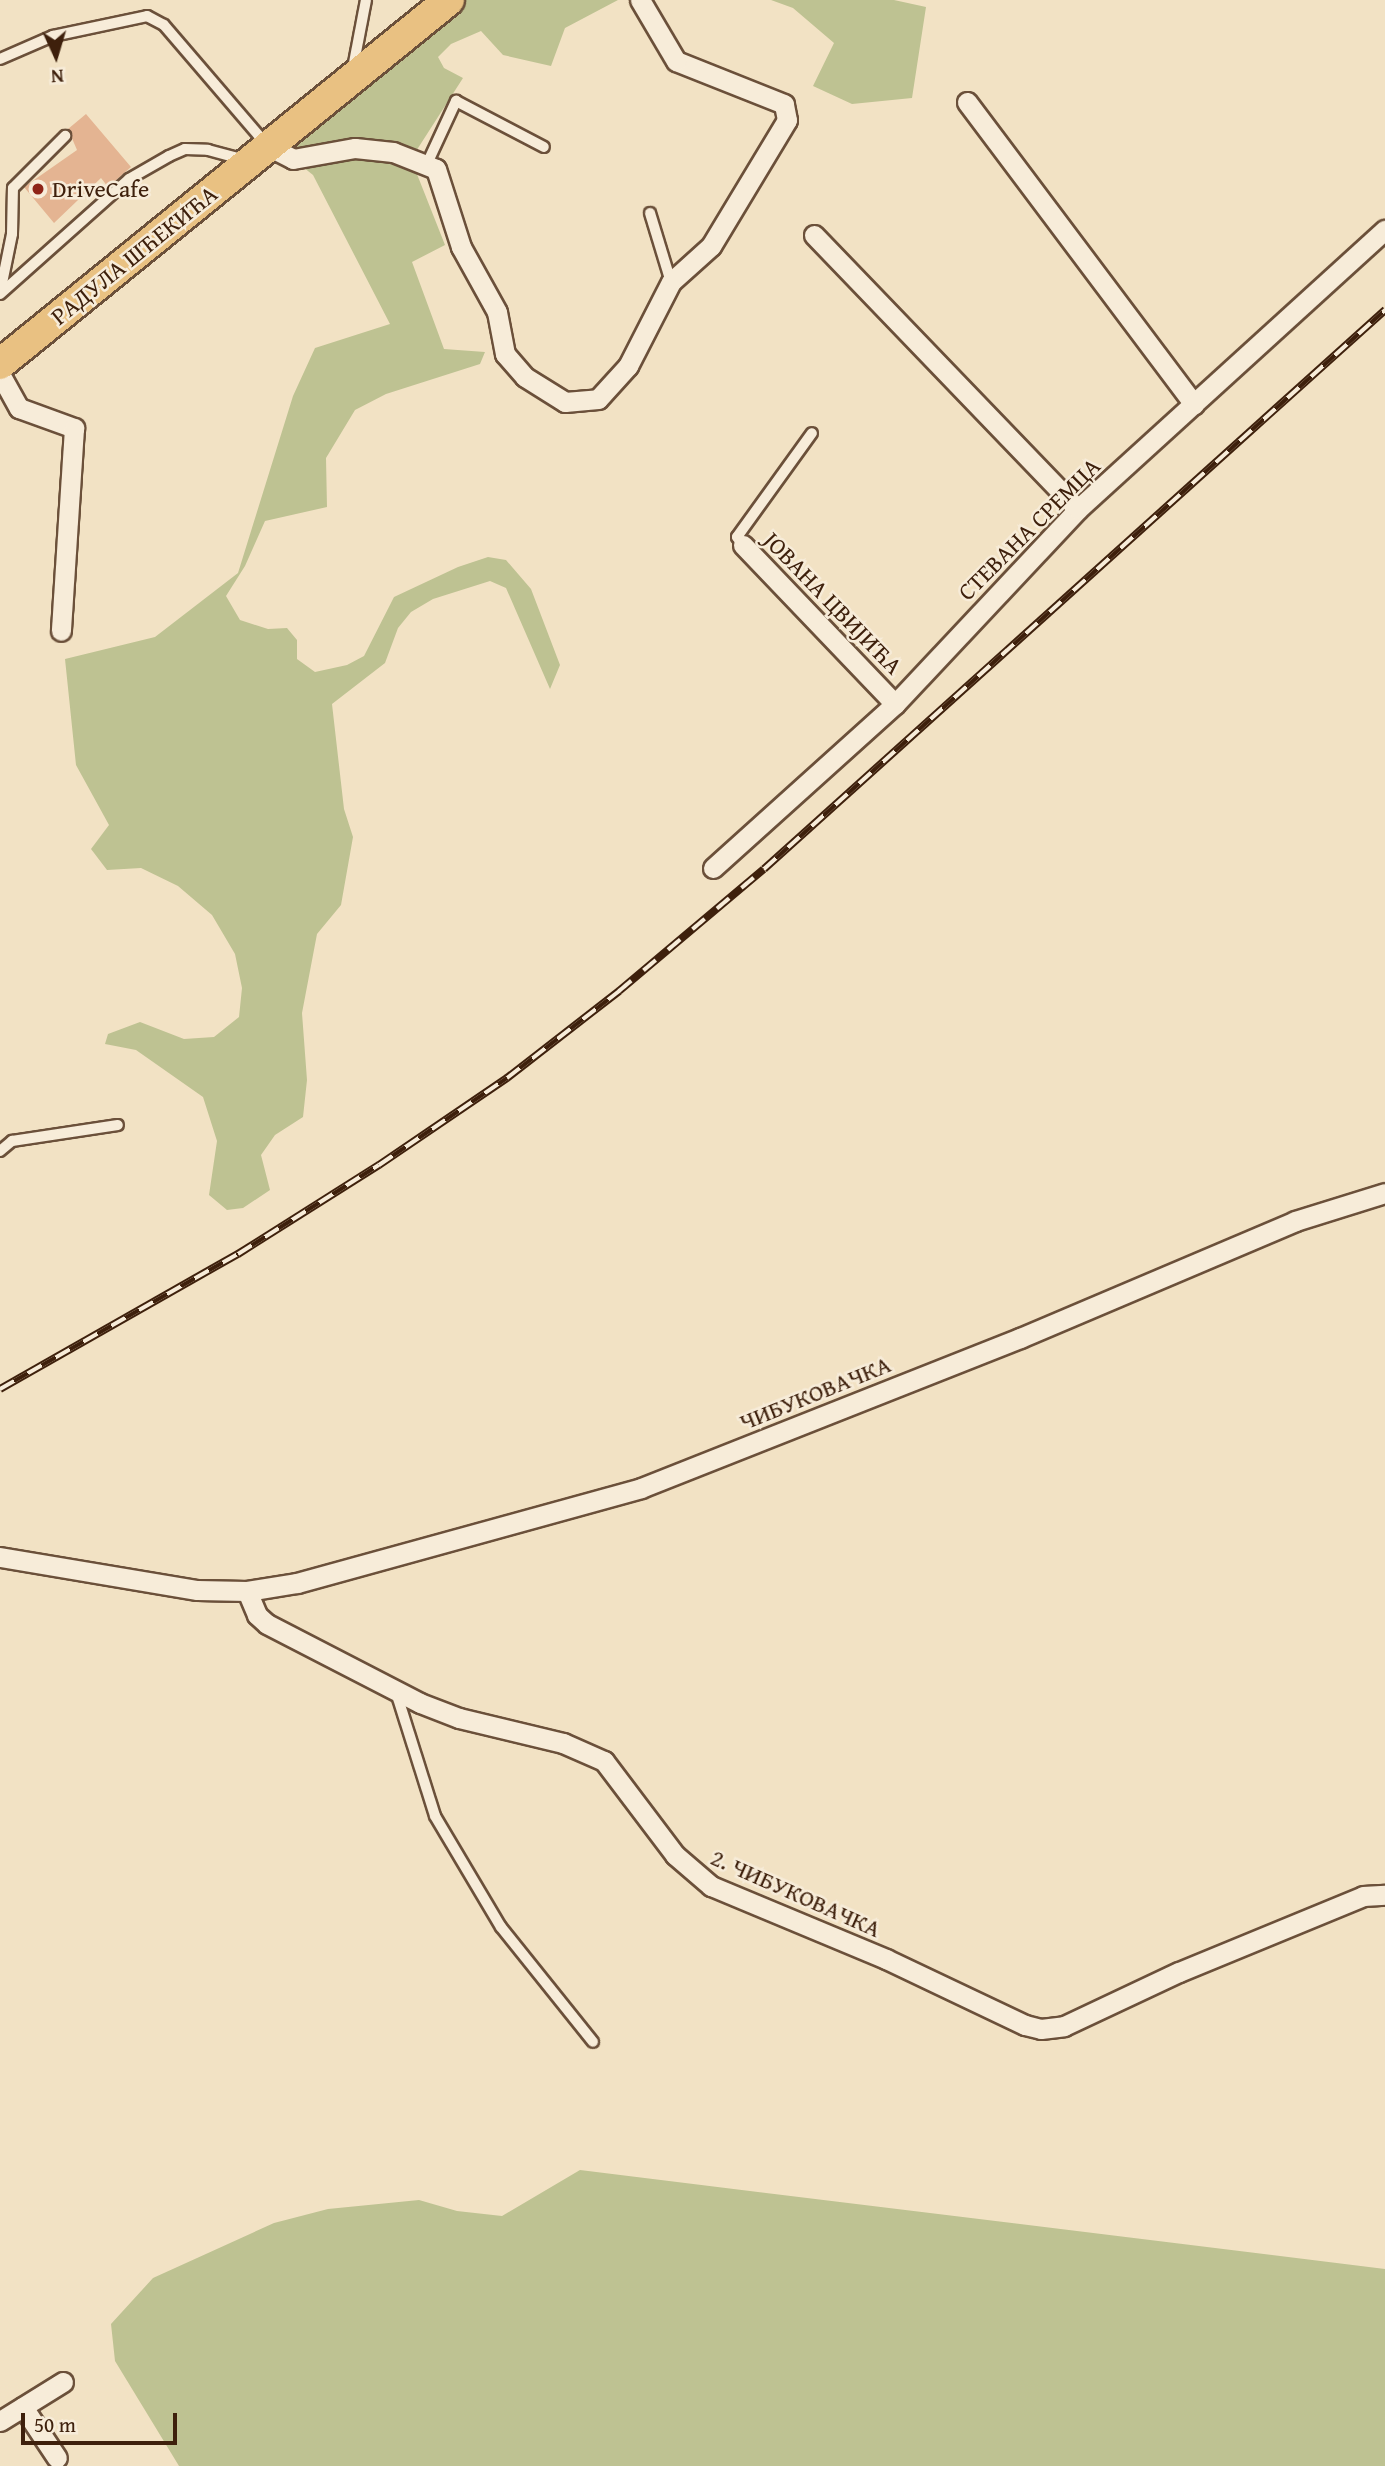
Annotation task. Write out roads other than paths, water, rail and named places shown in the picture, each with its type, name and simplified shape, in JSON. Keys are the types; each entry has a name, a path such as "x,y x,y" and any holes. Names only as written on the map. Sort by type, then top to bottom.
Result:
{"main road":[{"name":"РАДУЛА ШЋЕКИЋА","path":"0,364 449,0"}],"street":[{"path":"258,154 293,159 355,148 393,152 436,169 461,247 493,301 505,354 525,377 565,402 598,399 628,366 671,282 711,246 787,120 785,104 676,61 640,0"},
{"path":"967,102 1194,404"},
{"name":"СТЕВАНА СРЕМЦА","path":"713,867 895,704 1078,509 1385,230"},
{"path":"814,235 1078,509"},
{"path":"0,374 19,408 74,428 61,631"},
{"name":"ЈОВАНА ЦВИЈИЋА","path":"743,545 895,704"},
{"name":"ЧИБУКОВАЧКА","path":"0,1557 136,1583 247,1591 297,1583 641,1488 1020,1338 1295,1221 1385,1194"},
{"name":"2. ЧИБУКОВАЧКА","path":"247,1591 252,1606 267,1624 396,1692 459,1718 588,1752 604,1761 625,1785 675,1855 711,1886 1041,2029 1064,2026 1179,1972 1363,1896 1384,1897"},
{"path":"0,2421 64,2382"},
{"path":"23,2407 57,2458"}],"lane":[{"path":"350,80 366,0"},
{"path":"0,59 53,36 147,16 164,25 258,154"},
{"path":"426,166 456,101 544,147"},
{"path":"0,293 12,234 13,188 65,136"},
{"path":"0,293 125,178 185,149 258,154"},
{"path":"650,213 671,282"},
{"name":"ЈОВАНА ЦВИЈИЋА","path":"743,545 737,537 812,433"},
{"path":"0,1151 12,1141 118,1125"},
{"path":"396,1692 435,1816 502,1927 593,2042"}],"railway":[{"path":"0,1389 238,1254 379,1165 507,1078 619,991 764,869 1385,310"}],"place":[{"name":"DriveCafe","path":"38,189"}]}
